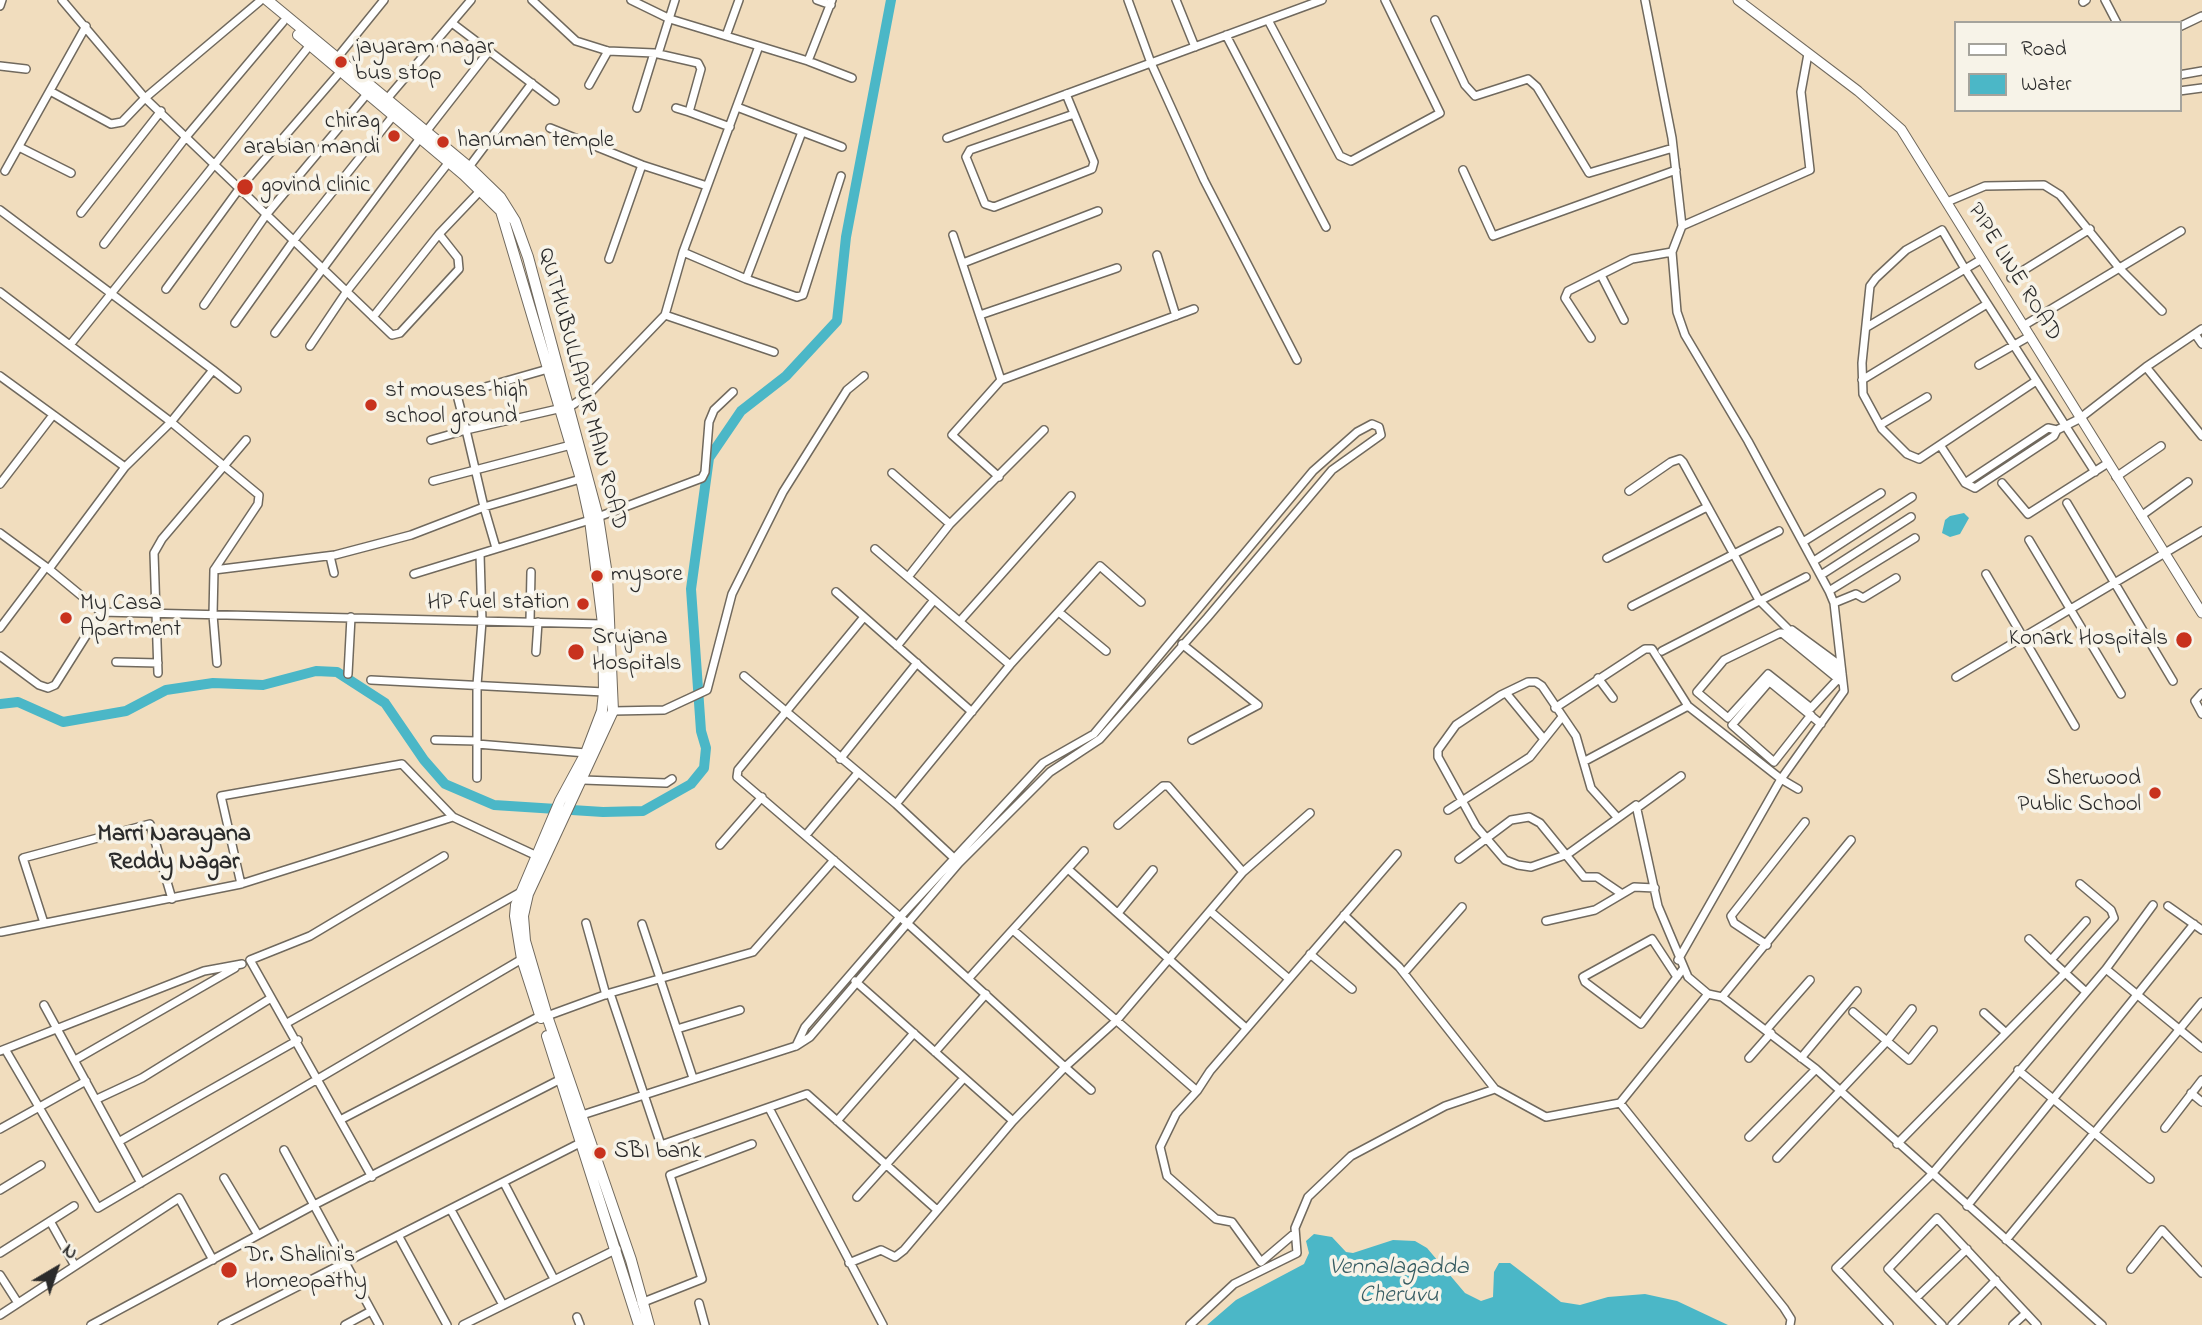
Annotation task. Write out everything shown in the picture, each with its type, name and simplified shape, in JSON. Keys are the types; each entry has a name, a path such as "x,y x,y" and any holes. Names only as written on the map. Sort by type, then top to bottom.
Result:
{"main road":[{"name":"QUTHUBULLAPUR MAIN ROAD","path":"262,0 386,100 501,211 548,369 565,407 572,445 585,478"},
{"name":"QUTHUBULLAPUR MAIN ROAD","path":"262,0 310,45 332,57 341,71 393,116 469,167 500,197 514,221 528,257 607,575 613,711 578,782 560,801 548,828 551,840"},
{"name":"QUTHUBULLAPUR MAIN ROAD","path":"594,519 603,624 602,711 586,753 572,804 551,840 528,894 523,916 525,941 543,1016 561,1079 578,1116 582,1142 639,1325"},
{"name":"QUTHUBULLAPUR MAIN ROAD","path":"551,840 537,856 519,893 515,916 522,959 631,1260 649,1325"}],"street":[{"path":"0,6 2,0"},
{"path":"62,0 145,98 389,334 400,333 459,269 458,258 439,234"},
{"path":"50,91 111,124 122,122 145,98 262,0"},
{"path":"332,57 384,0"},
{"path":"386,100 471,0"},
{"path":"532,0 576,41 608,51 656,53 695,61 701,66 689,112"},
{"path":"631,0 670,19 808,61 852,78"},
{"path":"637,108 675,0"},
{"path":"726,36 739,0"},
{"path":"808,61 831,2 817,0"},
{"path":"1128,0 1151,63 1204,180 1297,360"},
{"path":"1177,0 1195,47"},
{"path":"947,138 1322,0"},
{"path":"1268,20 1340,156 1351,161 1440,113 1385,0"},
{"path":"1645,0 1676,170 1682,226 1672,252 1673,289 1685,335 1829,591 1834,603 1841,679 1821,724 1781,779 1678,960"},
{"name":"PIPE LINE ROAD","path":"1738,0 1901,128 2079,419 2202,613"},
{"path":"2105,0 2116,21"},
{"path":"2181,26 2202,16"},
{"path":"1435,20 1465,85 1475,96 1528,79 1537,87 1589,173 1673,148"},
{"path":"104,244 187,137 283,22"},
{"path":"452,23 555,100"},
{"path":"5,171 86,26"},
{"path":"1226,36 1326,227"},
{"path":"70,345 213,162 310,45"},
{"path":"431,440 565,407 589,394 665,315 683,252 759,46"},
{"path":"275,332 321,267 489,51"},
{"path":"589,85 608,51"},
{"path":"1682,226 1810,170 1801,92 1808,54"},
{"path":"0,66 26,69"},
{"path":"166,289 239,189 341,71"},
{"path":"2181,75 2202,71"},
{"path":"469,167 532,83"},
{"path":"2181,91 2202,88"},
{"path":"204,305 266,215 368,94"},
{"path":"1066,94 1094,162 1092,169 994,207 985,204 966,157 970,150 1074,114"},
{"path":"737,107 842,147"},
{"path":"676,108 730,127"},
{"path":"81,213 161,111"},
{"path":"235,323 294,240 393,116"},
{"path":"550,128 642,165 708,186"},
{"path":"746,279 802,132"},
{"path":"19,148 71,173"},
{"path":"310,346 347,291 449,162"},
{"path":"609,259 642,165"},
{"path":"1463,170 1493,236 1676,170"},
{"path":"683,252 746,279 797,297 803,295 841,176"},
{"path":"1947,202 1985,186 2044,184 2060,195 2120,269 2162,311"},
{"path":"373,317 439,234 481,191"},
{"path":"0,209 237,389"},
{"path":"963,264 1098,211"},
{"path":"2011,278 2090,229"},
{"path":"2036,381 1919,459 1908,454 1880,425 1863,394 1870,286 1906,250 1942,230 2095,472"},
{"path":"2023,326 2181,231"},
{"path":"953,235 1001,380"},
{"path":"1591,338 1565,298 1568,291 1632,259 1672,252"},
{"path":"1157,255 1176,316"},
{"path":"1867,327 1982,259"},
{"path":"980,315 1118,268"},
{"path":"1601,275 1624,320"},
{"path":"0,292 171,422 257,492 260,499 214,570 213,615 217,663"},
{"path":"1862,380 1987,304"},
{"path":"999,477 952,435 1001,380 1194,309"},
{"path":"665,315 774,352"},
{"path":"1940,445 1965,484 1975,488 2054,436 2057,430 2079,419 2146,366 2199,331 2202,344"},
{"path":"1979,365 2030,336"},
{"path":"2146,366 2202,436"},
{"path":"496,548 457,395 548,369"},
{"path":"0,628 125,467 171,422 213,370"},
{"path":"0,376 125,467"},
{"path":"613,711 664,710 707,690 732,594 783,492 847,390 864,376"},
{"path":"414,574 594,519 702,478 705,472 709,422 714,410 733,392"},
{"path":"1880,425 1927,397"},
{"path":"0,484 53,415"},
{"path":"796,1046 805,1027 1047,760 1094,734 1313,471 1357,432 1372,424 1379,427 1381,435 1332,470 1208,618 1100,739 1052,770 956,861"},
{"path":"908,577 950,524 1044,430"},
{"path":"158,673 154,553 162,539 246,440"},
{"path":"433,481 572,445"},
{"path":"2116,477 2161,446"},
{"path":"1629,491 1680,460 1759,600 1841,679"},
{"path":"2001,483 2028,514 2108,463"},
{"path":"892,474 950,524"},
{"path":"214,570 330,556 411,535 484,507 585,478"},
{"path":"2141,516 2189,482"},
{"path":"1803,542 1881,493"},
{"path":"960,621 1071,496"},
{"path":"1814,561 1912,497"},
{"path":"2067,503 2173,681"},
{"path":"1607,558 1707,507"},
{"path":"1821,575 1911,517"},
{"path":"1956,677 2202,530"},
{"path":"1632,606 1779,531"},
{"path":"0,533 101,612 603,624"},
{"path":"1829,591 1915,538"},
{"path":"2029,540 2121,694"},
{"path":"875,549 1010,665"},
{"path":"477,778 477,685 482,621 480,554"},
{"path":"330,556 334,573"},
{"path":"896,804 1010,665 1100,566 1141,602"},
{"path":"531,572 536,652"},
{"path":"1986,573 2075,726"},
{"path":"1662,650 1806,577"},
{"path":"1834,603 1856,594 1863,598 1896,578"},
{"path":"836,592 972,712"},
{"path":"897,646 934,600"},
{"path":"0,656 39,685 48,688 55,685 101,612"},
{"path":"1060,612 1107,651"},
{"path":"348,674 351,617"},
{"path":"864,617 736,774 969,978 1091,1090"},
{"path":"1780,633 1841,679 1811,708 1768,674 1728,718 1697,692 1724,660 1780,633"},
{"path":"1182,644 1258,705 1192,740"},
{"path":"1555,708 1645,649 1652,649 1688,706 1770,764"},
{"path":"116,662 158,663"},
{"path":"840,759 917,663"},
{"path":"744,676 857,774 896,804 956,861"},
{"path":"1598,678 1613,698"},
{"path":"371,680 604,692"},
{"path":"1617,817 1591,788 1576,736 1542,686 1536,682 1528,682 1506,693 1456,725 1438,750 1438,757 1463,802 1487,838 1504,860 1518,865 1539,865 1568,854 1617,817 1636,805 1637,808"},
{"path":"1798,789 1781,779 1770,764 1733,729 1732,722 1769,682 1821,724"},
{"path":"1506,693 1543,738"},
{"path":"2202,693 2195,701 2202,713"},
{"path":"1585,761 1688,706"},
{"path":"1770,764 1776,761 1811,715"},
{"path":"1448,810 1530,757 1562,718"},
{"path":"435,740 586,753"},
{"path":"1047,760 1052,770"},
{"path":"241,884 221,796 402,764 453,817 537,856"},
{"path":"806,835 857,774"},
{"path":"1637,808 1681,776"},
{"path":"578,782 666,783 672,779"},
{"path":"1118,825 1168,786 1243,872"},
{"path":"720,845 762,797"},
{"path":"1637,808 1658,906 1678,960 1688,977 1708,994 1722,997 1816,1069 1931,1175 2102,1325"},
{"path":"849,1263 881,1250 895,1257 1013,1121 1065,1067 1117,1020 1243,872 1310,813"},
{"path":"1,932 241,884 453,817"},
{"path":"1459,859 1511,820 1529,817 1540,823 1568,854 1584,877 1597,877 1622,894"},
{"path":"1767,946 1734,923 1731,916 1805,822"},
{"path":"44,923 23,859 150,824 172,899"},
{"path":"1722,997 1767,946 1851,840"},
{"path":"969,978 1084,851"},
{"path":"1295,1233 1261,1262 1232,1222 1216,1219 1167,1176 1160,1147 1176,1114 1396,853"},
{"path":"75,1060 246,962 310,936 444,856"},
{"path":"340,1120 543,1016 753,952 834,860"},
{"path":"1068,869 1246,1028"},
{"path":"1118,913 1153,870"},
{"path":"1897,1144 2065,973 2114,918 2111,910 2080,884"},
{"path":"1546,921 1595,910 1634,887 1655,888"},
{"path":"287,1023 519,893"},
{"path":"1889,1325 1836,1268 1931,1175 2106,969 2153,905"},
{"path":"2168,906 2202,930"},
{"path":"1404,973 1462,907"},
{"path":"1210,911 1289,979"},
{"path":"1344,915 1404,973 1495,1090 1546,1117 1620,1103 1708,994"},
{"path":"578,1116 796,1046 816,1031 903,920"},
{"path":"2051,960 2086,920"},
{"path":"586,923 661,1145 807,1094 937,1210"},
{"path":"642,924 693,1078"},
{"path":"1967,1206 2194,924"},
{"path":"1013,930 1197,1091"},
{"path":"1677,977 1651,939 1583,976 1585,982 1640,1024 1677,977 1683,969"},
{"path":"2029,940 2086,992"},
{"path":"1310,954 1352,989"},
{"path":"246,962 204,971 2,1050 98,1208 522,959"},
{"path":"246,962 298,1040 372,1177"},
{"path":"2106,969 2202,1048"},
{"path":"1749,1058 1810,980"},
{"path":"855,981 1013,1121"},
{"path":"1801,1058 1857,991"},
{"path":"935,1052 986,994"},
{"path":"97,1099 142,1078 271,998"},
{"path":"2006,1240 2202,1002"},
{"path":"44,1005 55,1031 75,1060 141,1183"},
{"path":"1777,1158 1887,1041 1912,1009"},
{"path":"677,1029 740,1010"},
{"path":"1853,1012 1909,1060 1933,1030"},
{"path":"1984,1013 2005,1032"},
{"path":"837,1121 914,1033"},
{"path":"120,1141 298,1040"},
{"path":"1749,1137 1816,1069"},
{"path":"2018,1070 2096,1131 2150,1179"},
{"path":"857,1197 964,1078"},
{"path":"91,1325 314,1205 561,1079"},
{"path":"2165,1128 2202,1080"},
{"path":"0,1129 86,1081"},
{"path":"1189,1325 1234,1284 1297,1253 1295,1233 1308,1197 1351,1156 1445,1106 1495,1090"},
{"path":"2191,1093 2202,1102"},
{"path":"1620,1103 1784,1308 1791,1319 1790,1325"},
{"path":"769,1108 883,1325"},
{"path":"222,1325 345,1265 582,1142"},
{"path":"642,1303 702,1279 670,1175 752,1144"},
{"path":"284,1150 379,1325"},
{"path":"0,1190 41,1165"},
{"path":"224,1178 258,1235"},
{"path":"504,1183 554,1279"},
{"path":"0,1315 179,1198 213,1260"},
{"path":"0,1253 74,1206"},
{"path":"451,1210 503,1305"},
{"path":"1942,1325 1888,1269 1937,1218 2037,1325"},
{"path":"50,1222 75,1266"},
{"path":"2131,1269 2162,1230 2202,1273"},
{"path":"399,1237 447,1325"},
{"path":"463,1325 617,1249"},
{"path":"1916,1298 1967,1250"},
{"path":"0,1275 18,1303"},
{"path":"1952,1325 1996,1280"},
{"path":"699,1303 705,1325"},
{"path":"345,1325 371,1311"},
{"path":"2013,1325 2026,1312"}],"water":[{"path":"1964,513 1969,518 1960,534 1950,537 1942,533 1945,520"},
{"name":"Vennalagadda Cheruvu","path":"1314,1234 1332,1237 1346,1252 1353,1253 1393,1240 1415,1241 1427,1248 1465,1293 1481,1301 1493,1297 1494,1272 1499,1263 1510,1263 1561,1302 1580,1305 1608,1297 1645,1294 1677,1301 1728,1325 1207,1325 1236,1300 1304,1264 1309,1253 1306,1241"}],"waterway":[{"path":"0,704 18,702 63,722 126,711 166,690 213,683 263,685 316,671 337,672 385,703 424,760 445,784 494,805 603,812 643,811 691,784 704,768 706,748 701,731 691,589 709,458 741,411 786,376 837,321 846,237 891,0"}],"place":[{"name":"jayaram nagar bus stop","path":"341,62"},
{"name":"chirag arabian mandi","path":"394,136"},
{"name":"hanuman temple","path":"443,142"},
{"name":"govind clinic","path":"245,187"},
{"name":"st mouses high school ground","path":"371,405"},
{"name":"mysore","path":"597,576"},
{"name":"HP fuel station","path":"583,604"},
{"name":"My Casa Apartment","path":"66,618"},
{"name":"Konark Hospitals","path":"2184,640"},
{"name":"Srujana Hospitals","path":"576,652"},
{"name":"Sherwood Public School","path":"2155,793"},
{"name":"SBI bank","path":"600,1153"},
{"name":"Dr. Shalini's Homeopathy","path":"229,1270"}],"district":[{"name":"Marri Narayana Reddy Nagar","path":"174,850"}]}
